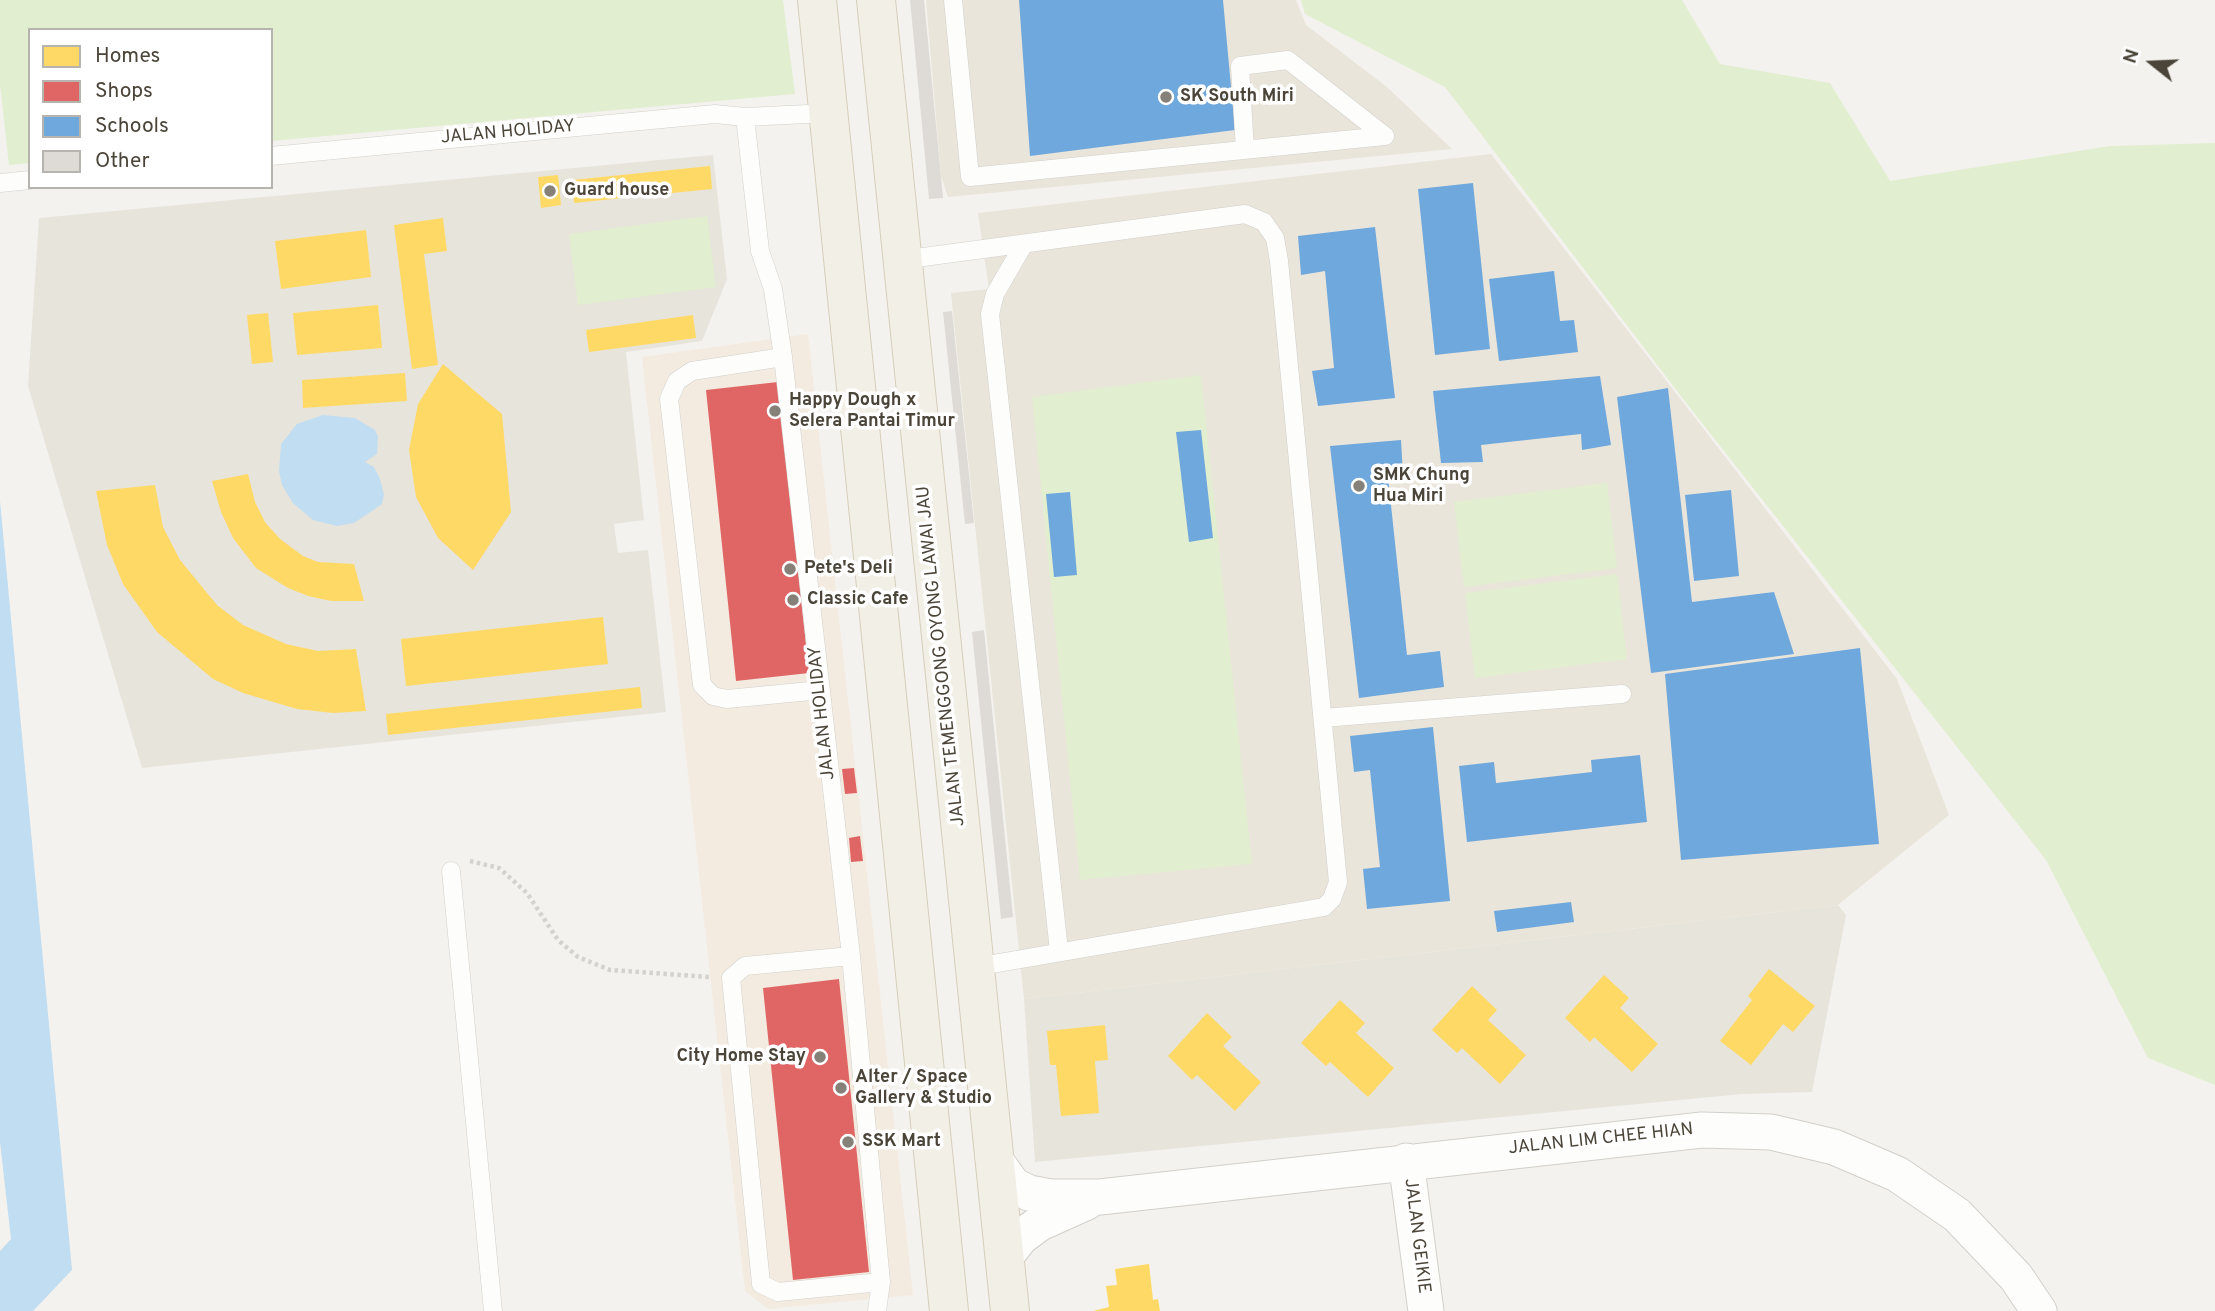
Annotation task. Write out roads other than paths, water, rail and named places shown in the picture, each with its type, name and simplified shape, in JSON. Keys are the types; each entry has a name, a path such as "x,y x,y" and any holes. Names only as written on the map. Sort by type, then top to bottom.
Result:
{"main road":[{"path":"817,0 949,1311"},
{"name":"JALAN TEMENGGONG OYONG LAWAI JAU","path":"876,0 1010,1311"}],"street":[{"name":"JALAN LIM CHEE HIAN","path":"993,1157 1013,1185 1029,1193 1051,1197 1100,1196 1702,1130 1771,1132 1834,1147 1898,1174 1957,1215 2016,1277 2039,1311"},
{"name":"JALAN GEIKIE","path":"1406,1161 1426,1311"},
{"name":"JALAN LIM CHEE HIAN","path":"1004,1258 1021,1237 1040,1223 1100,1196"}],"lane":[{"path":"953,0 970,177 1245,150 1258,148 1385,136 1288,60 1240,66 1245,150"},
{"name":"JALAN HOLIDAY","path":"273,156 702,116 828,113"},
{"name":"JALAN HOLIDAY","path":"745,117 760,251 773,289 783,357 821,690 881,1282 877,1311"},
{"path":"0,183 28,180"},
{"path":"901,260 1245,214 1264,222 1275,238 1338,882 1332,898 1324,907 975,967"},
{"path":"1024,244 995,294 990,314 1059,951"},
{"path":"783,357 692,371 677,381 669,399 702,685 713,696 727,699 821,690"},
{"path":"1323,718 1622,694"},
{"path":"451,871 494,1311"},
{"path":"850,956 745,966 731,978 761,1284 778,1292 881,1282"}],"water":[{"path":"323,415 355,418 375,430 378,437 377,454 365,462 374,467 380,479 384,494 382,504 354,523 337,526 313,520 293,503 282,485 279,471 281,444 297,424"},
{"path":"0,501 72,1270 33,1311 0,1311 0,1251 11,1239 0,1142"}],"place":[{"name":"SK South Miri","path":"1166,97"},
{"name":"Guard house","path":"550,191"},
{"name":"Happy Dough x Selera Pantai Timur","path":"775,411"},
{"name":"SMK Chung Hua Miri","path":"1359,486"},
{"name":"Pete's Deli","path":"790,569"},
{"name":"Classic Cafe","path":"793,600"},
{"name":"City Home Stay","path":"820,1057"},
{"name":"Alter / Space Gallery & Studio","path":"841,1088"},
{"name":"SSK Mart","path":"848,1142"}]}
